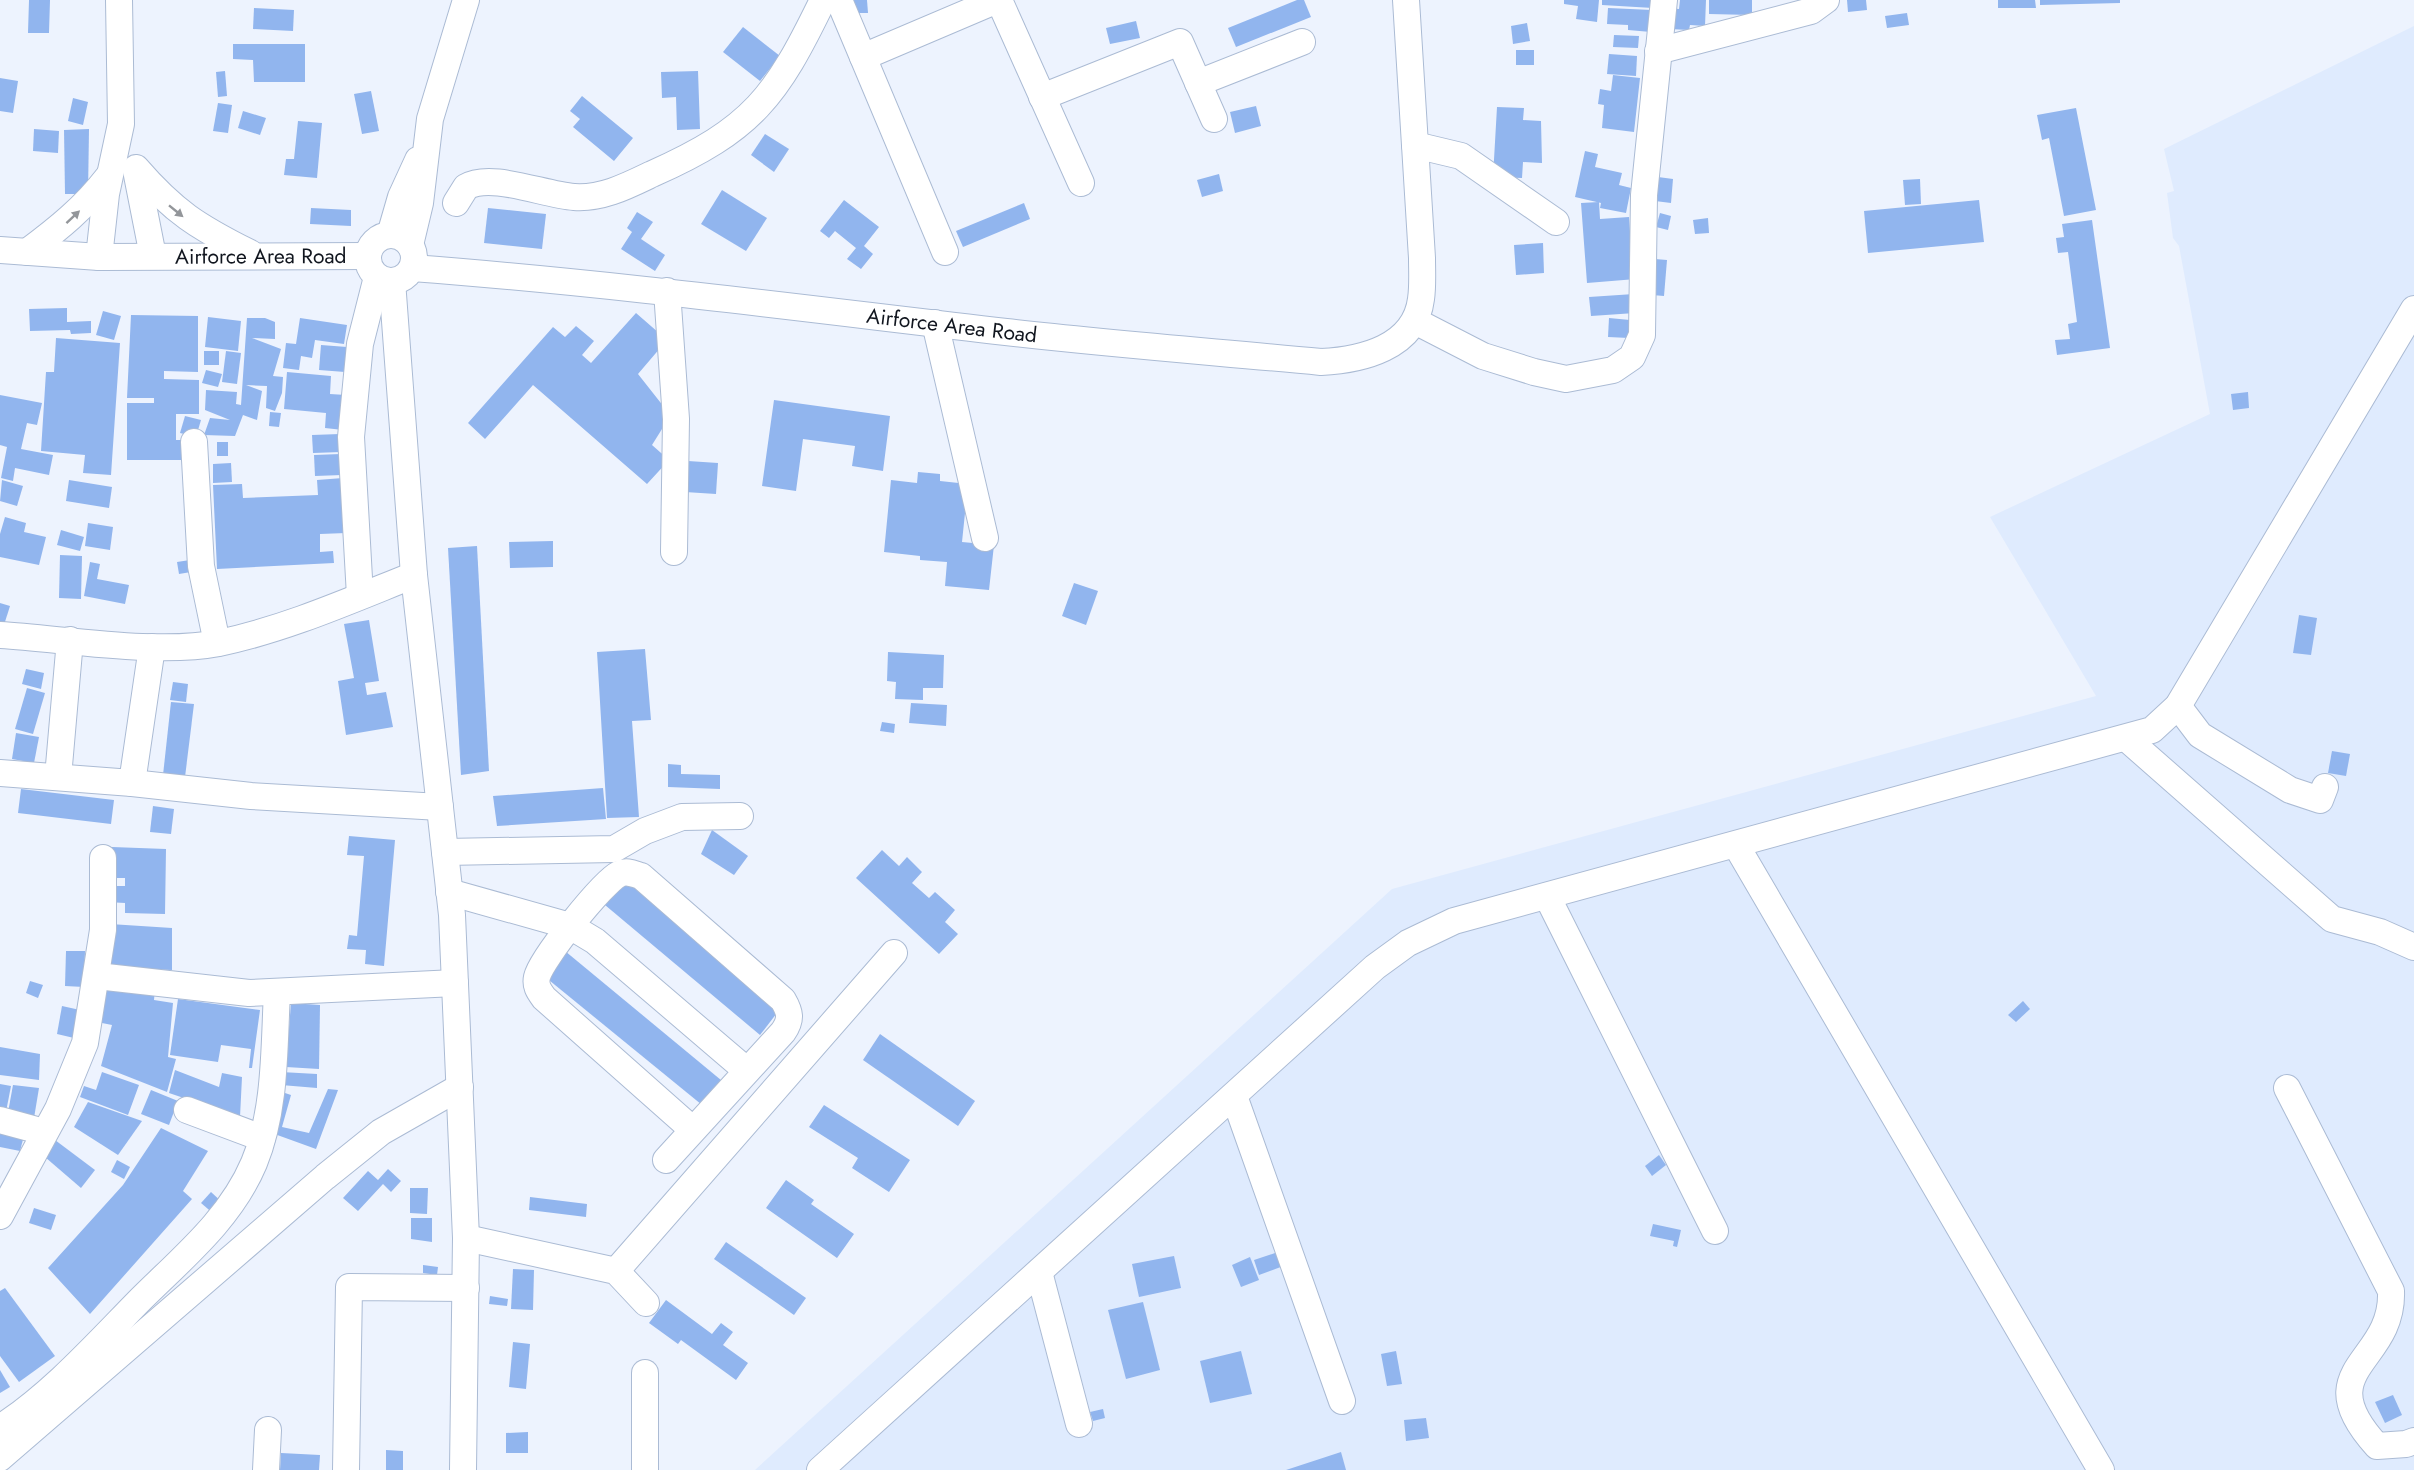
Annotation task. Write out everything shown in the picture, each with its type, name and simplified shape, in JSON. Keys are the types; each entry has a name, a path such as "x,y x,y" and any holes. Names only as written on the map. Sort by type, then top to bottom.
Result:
{"street":[{"name":"Airforce Area Road","path":"99,256 111,173 121,124 119,0"},
{"path":"360,596 351,437 360,344 392,260 420,204 424,146 441,77 466,0"},
{"path":"456,203 466,187 484,181 574,197 596,196 694,156 735,129 762,105 784,75 823,0"},
{"path":"839,0 945,252"},
{"path":"863,57 998,0 1080,183"},
{"path":"1406,0 1422,258 1421,300 1415,321 1483,356 1566,379 1614,370 1632,357 1642,336 1644,195 1664,0"},
{"path":"1658,51 1811,10 1826,0"},
{"path":"1042,97 1180,42 1215,119"},
{"path":"1198,83 1302,42"},
{"name":"Airforce Area Road","path":"121,124 136,168 153,256"},
{"path":"1415,145 1461,156 1556,222"},
{"path":"136,168 164,201 188,220 255,256"},
{"path":"27,252 65,224 86,204 111,173"},
{"name":"Airforce Area Road","path":"0,250 99,256 255,256 392,260 935,323 1321,362 1354,360 1376,353 1397,340 1415,321"},
{"path":"392,260 414,575 445,852 455,983 466,1238 463,1470"},
{"path":"667,291 676,419 674,552"},
{"path":"820,1470 1375,967 1408,943 1454,921 2152,730 2178,706 2414,309"},
{"path":"935,323 985,538"},
{"path":"194,442 201,566 218,643"},
{"path":"0,635 153,647 218,643 269,629 414,575"},
{"path":"57,777 70,640"},
{"path":"132,783 153,647"},
{"path":"2178,706 2200,735 2290,790 2320,800 2325,787"},
{"path":"2126,738 2332,920 2380,932 2414,947"},
{"path":"0,773 132,783 272,798 440,807"},
{"path":"445,852 614,849 645,831 682,817 740,816"},
{"path":"1736,844 2101,1470"},
{"path":"0,1216 58,1109 85,1043 103,930 103,858"},
{"path":"666,1160 783,1032 790,1022 789,1011 783,1000 641,876 629,872 612,879 570,926 542,966 537,976 537,986 544,998 693,1130"},
{"path":"449,892 570,926 595,941 746,1070"},
{"path":"1547,896 1715,1231"},
{"path":"616,1271 894,953"},
{"path":"97,976 249,993 455,983"},
{"path":"0,1428 18,1416 67,1374 211,1232 237,1195 254,1164 262,1138 272,1083 277,992"},
{"path":"0,1458 325,1177 381,1132 460,1087"},
{"path":"2288,1088 2391,1291 2392,1305 2381,1337 2354,1371 2347,1394 2361,1428 2377,1446 2406,1444 2414,1441"},
{"path":"1234,1096 1342,1401"},
{"path":"186,1110 262,1138"},
{"path":"0,1119 44,1132"},
{"path":"466,1238 616,1271 646,1302"},
{"path":"1039,1272 1079,1424"},
{"path":"346,1470 349,1287 466,1288"},
{"path":"645,1373 645,1470"},
{"path":"266,1470 268,1430"}],"shaded area":[{"path":"2414,26 2414,1470 755,1470 1392,889 2096,696 1990,517 2210,414 2179,246 2173,238 2167,193 2174,191 2164,149"}],"building":[{"path":"29,0 50,0 49,33 28,33"},
{"path":"848,0 867,0 868,13 848,13"},
{"path":"1297,0 1304,0 1311,17 1236,47 1228,28"},
{"path":"1564,0 1599,0 1597,22 1576,19 1578,6 1564,4"},
{"path":"1602,0 1654,0 1653,8 1602,5"},
{"path":"1680,0 1706,0 1705,26 1690,25 1689,30 1669,29 1670,8 1679,9"},
{"path":"1709,0 1752,0 1752,15 1709,14"},
{"path":"1847,0 1866,0 1867,10 1848,12"},
{"path":"1998,0 2035,0 2036,8 1998,8"},
{"path":"2040,0 2120,0 2120,3 2040,5"},
{"path":"254,8 294,10 293,31 253,29"},
{"path":"1608,8 1652,10 1651,32 1628,30 1628,25 1607,24"},
{"path":"1907,13 1909,25 1887,28 1885,16"},
{"path":"1136,21 1140,38 1110,44 1106,28"},
{"path":"1527,23 1530,41 1513,44 1511,26"},
{"path":"743,27 780,56 760,81 723,52"},
{"path":"1614,35 1639,36 1638,48 1613,47"},
{"path":"233,44 305,44 305,82 254,82 253,60 233,59"},
{"path":"1516,50 1534,50 1534,65 1516,65"},
{"path":"1609,54 1637,56 1636,76 1607,74"},
{"path":"225,71 227,96 218,97 216,72"},
{"path":"698,71 700,129 677,130 676,97 662,98 661,72"},
{"path":"1613,75 1640,78 1634,132 1602,128 1604,105 1598,104 1600,89 1611,91"},
{"path":"0,78 18,81 13,113 0,111"},
{"path":"371,91 379,131 362,134 354,94"},
{"path":"582,96 633,138 614,161 573,127 580,119 570,111"},
{"path":"73,98 88,102 83,125 68,121"},
{"path":"218,103 232,105 228,133 213,131"},
{"path":"1256,106 1261,126 1235,133 1230,112"},
{"path":"1497,107 1524,108 1523,120 1541,121 1542,163 1523,162 1522,178 1493,177"},
{"path":"2076,108 2096,210 2064,216 2049,138 2042,140 2037,115"},
{"path":"243,111 266,118 260,135 238,128"},
{"path":"298,121 322,123 317,178 284,175 286,159 294,159"},
{"path":"34,129 59,131 58,153 33,151"},
{"path":"89,129 88,194 65,194 64,130"},
{"path":"765,134 789,149 774,172 751,155"},
{"path":"1585,151 1598,154 1595,167 1622,173 1619,185 1631,188 1626,213 1600,208 1601,203 1575,197"},
{"path":"1219,174 1223,191 1202,197 1197,180"},
{"path":"1658,177 1673,179 1671,203 1655,201"},
{"path":"1920,179 1921,204 1905,205 1903,180"},
{"path":"722,190 767,218 746,251 701,224"},
{"path":"844,200 879,227 864,246 873,254 861,269 847,259 856,248 835,231 829,238 820,231"},
{"path":"1979,200 1984,242 1868,253 1864,211"},
{"path":"1599,202 1600,219 1629,217 1632,260 1636,279 1587,283 1581,203"},
{"path":"1024,203 1030,219 963,247 956,231"},
{"path":"311,208 351,210 351,226 310,224"},
{"path":"488,208 546,214 542,249 484,243"},
{"path":"637,212 653,222 641,239 665,255 655,271 621,249 632,232 627,228"},
{"path":"1660,213 1671,216 1668,230 1656,227"},
{"path":"1708,218 1709,233 1695,234 1693,220"},
{"path":"2092,220 2110,348 2057,355 2055,340 2070,339 2068,324 2077,322 2068,252 2058,253 2056,238 2064,237 2062,224"},
{"path":"1543,243 1544,273 1516,275 1514,245"},
{"path":"1655,259 1667,260 1664,296 1652,295"},
{"path":"1634,294 1635,313 1591,316 1589,297"},
{"path":"67,308 67,322 91,321 91,333 71,334 70,330 30,331 29,309"},
{"path":"103,311 121,316 114,340 96,335"},
{"path":"636,313 667,340 638,374 664,407 667,421 652,445 669,460 647,484 533,385 485,439 468,423 553,327 565,337 576,326 594,341 582,355 591,363"},
{"path":"131,315 198,316 198,372 164,371 164,379 199,380 199,414 176,414 176,440 181,440 181,460 127,460 127,403 154,403 154,398 127,398"},
{"path":"208,317 241,321 238,351 205,347"},
{"path":"247,318 265,318 275,322 275,339 252,338 281,349 273,376 283,377 282,393 275,411 266,408 267,386 246,385 262,391 257,420 243,415 235,436 204,435 210,418 230,420 205,410 206,390 237,392 236,404 241,405"},
{"path":"300,318 347,325 344,344 315,340 312,358 301,356 299,370 283,368 286,343 296,344"},
{"path":"1609,318 1630,320 1629,338 1608,337"},
{"path":"56,338 120,343 111,475 83,473 85,455 41,451 46,372 54,372"},
{"path":"321,345 347,347 345,372 319,370"},
{"path":"204,351 219,351 219,365 204,365"},
{"path":"226,351 241,353 237,384 222,382"},
{"path":"206,370 222,374 218,387 202,383"},
{"path":"287,372 331,376 330,394 346,395 343,430 325,428 326,413 284,409"},
{"path":"2248,392 2249,408 2233,410 2231,394"},
{"path":"0,395 42,403 37,425 27,423 21,449 53,455 49,475 15,468 13,481 1,478 7,447 0,445"},
{"path":"774,400 890,416 883,471 852,466 855,446 803,439 796,491 762,486"},
{"path":"270,412 281,413 279,427 269,426"},
{"path":"185,416 201,420 196,437 180,433"},
{"path":"340,434 341,452 313,453 312,435"},
{"path":"217,442 228,442 228,456 217,456"},
{"path":"341,454 342,475 315,476 314,455"},
{"path":"688,461 718,463 716,494 685,492"},
{"path":"231,463 232,482 213,483 213,464"},
{"path":"918,472 940,474 940,481 968,484 962,542 994,545 989,590 945,586 947,562 920,560 920,556 884,552 891,480 917,483"},
{"path":"343,478 346,533 320,534 320,552 333,551 334,563 217,569 213,485 242,484 243,498 318,495 317,480"},
{"path":"2,480 23,486 17,506 0,501"},
{"path":"69,480 112,487 109,508 66,501"},
{"path":"5,517 26,523 24,532 46,537 39,565 0,557 0,534"},
{"path":"88,523 113,527 110,550 85,546"},
{"path":"61,530 84,537 80,551 57,545"},
{"path":"553,541 553,567 510,568 509,542"},
{"path":"477,546 489,771 461,775 448,548"},
{"path":"60,555 82,556 81,599 59,598"},
{"path":"190,560 191,572 179,574 177,562"},
{"path":"90,562 100,564 97,579 129,585 125,604 84,596"},
{"path":"1074,583 1098,591 1086,625 1062,616"},
{"path":"0,603 10,606 4,625 0,624"},
{"path":"2299,615 2317,618 2311,655 2293,653"},
{"path":"369,620 379,681 365,683 367,695 386,692 393,727 346,735 338,681 354,678 344,624"},
{"path":"645,649 651,720 632,721 639,817 607,818 597,652"},
{"path":"888,652 944,655 943,688 923,688 923,700 895,699 896,682 887,681"},
{"path":"26,669 44,673 41,689 22,684"},
{"path":"173,682 188,684 186,702 170,700"},
{"path":"27,688 45,693 33,734 15,729"},
{"path":"171,702 194,704 185,777 163,775"},
{"path":"911,703 947,705 946,726 909,723"},
{"path":"882,722 895,724 894,733 880,731"},
{"path":"16,733 39,737 34,763 12,759"},
{"path":"2332,751 2350,754 2346,776 2328,773"},
{"path":"668,764 681,765 681,774 720,775 720,789 668,787"},
{"path":"603,788 606,819 497,826 493,796"},
{"path":"21,789 114,800 111,824 18,813"},
{"path":"153,806 174,809 171,834 150,832"},
{"path":"712,830 748,856 734,875 701,854"},
{"path":"349,836 395,840 384,966 365,964 366,950 347,949 349,935 357,936 364,856 347,855"},
{"path":"112,847 166,849 165,914 125,913 125,903 107,902 107,886 125,886 125,878 111,878"},
{"path":"882,850 899,866 907,857 922,872 912,883 929,898 935,892 955,910 945,922 958,934 939,954 856,878"},
{"path":"628,876 780,1009 760,1035 605,905"},
{"path":"110,924 172,928 172,970 109,968"},
{"path":"66,951 85,951 84,987 65,986"},
{"path":"565,951 727,1085 707,1109 544,976"},
{"path":"30,981 43,985 38,998 26,993"},
{"path":"100,986 155,989 154,1000 173,1003 168,1057 176,1059 167,1092 101,1066 112,1025 92,1021"},
{"path":"178,999 260,1010 252,1068 249,1068 251,1049 221,1045 218,1062 170,1055"},
{"path":"2023,1001 2030,1009 2016,1022 2008,1015"},
{"path":"291,1003 320,1005 319,1069 286,1067"},
{"path":"62,1006 80,1010 74,1038 57,1034"},
{"path":"880,1034 975,1101 958,1126 863,1060"},
{"path":"0,1047 40,1054 39,1080 0,1075"},
{"path":"175,1070 219,1087 222,1073 242,1077 240,1117 169,1093"},
{"path":"102,1072 139,1085 128,1115 80,1097 84,1086 96,1090"},
{"path":"281,1072 317,1074 317,1088 281,1085"},
{"path":"0,1084 11,1086 5,1117 0,1116"},
{"path":"13,1085 39,1088 33,1124 7,1118"},
{"path":"328,1089 338,1090 316,1149 269,1132 279,1091 291,1095 282,1127 309,1133"},
{"path":"151,1090 178,1101 169,1125 141,1114"},
{"path":"88,1102 142,1121 118,1155 74,1127"},
{"path":"824,1105 910,1160 889,1192 852,1168 858,1158 809,1127"},
{"path":"0,1126 25,1132 20,1151 0,1147"},
{"path":"161,1128 208,1151 183,1191 192,1199 90,1314 48,1268 123,1185"},
{"path":"55,1140 95,1170 81,1188 45,1157"},
{"path":"1659,1155 1666,1165 1652,1176 1645,1166"},
{"path":"117,1160 130,1167 124,1179 111,1172"},
{"path":"388,1169 401,1181 391,1192 383,1184 358,1211 343,1198 368,1171 378,1180"},
{"path":"786,1180 814,1200 811,1204 854,1234 837,1258 766,1208"},
{"path":"410,1188 428,1188 427,1214 410,1213"},
{"path":"211,1192 224,1204 215,1215 201,1203"},
{"path":"530,1197 587,1204 586,1217 529,1210"},
{"path":"34,1208 56,1215 51,1230 29,1223"},
{"path":"411,1218 432,1218 432,1242 411,1239"},
{"path":"1653,1224 1681,1230 1677,1247 1673,1246 1674,1241 1650,1236"},
{"path":"726,1242 806,1298 794,1315 714,1259"},
{"path":"1281,1251 1286,1265 1259,1275 1254,1260"},
{"path":"1174,1256 1181,1288 1139,1297 1132,1264"},
{"path":"1250,1257 1259,1280 1241,1287 1232,1265"},
{"path":"423,1265 438,1267 437,1275 423,1273"},
{"path":"513,1269 534,1270 533,1310 511,1309"},
{"path":"5,1288 55,1356 19,1382 0,1356 0,1291"},
{"path":"490,1296 508,1299 507,1306 489,1304"},
{"path":"666,1300 712,1334 721,1323 733,1332 723,1345 748,1363 736,1380 681,1340 678,1344 649,1323"},
{"path":"1143,1302 1160,1370 1126,1379 1108,1310"},
{"path":"513,1342 530,1344 526,1389 509,1387"},
{"path":"1241,1351 1252,1394 1210,1403 1200,1361"},
{"path":"1396,1351 1402,1384 1387,1386 1381,1354"},
{"path":"0,1370 10,1387 0,1393"},
{"path":"2393,1395 2402,1415 2385,1423 2375,1402"},
{"path":"1103,1409 1105,1418 1093,1421 1090,1412"},
{"path":"1426,1418 1429,1438 1406,1441 1404,1420"},
{"path":"528,1432 528,1453 506,1453 506,1433"},
{"path":"386,1450 403,1451 403,1470 386,1470"},
{"path":"1341,1452 1346,1470 1286,1470"},
{"path":"281,1453 320,1455 319,1470 280,1470"}]}
